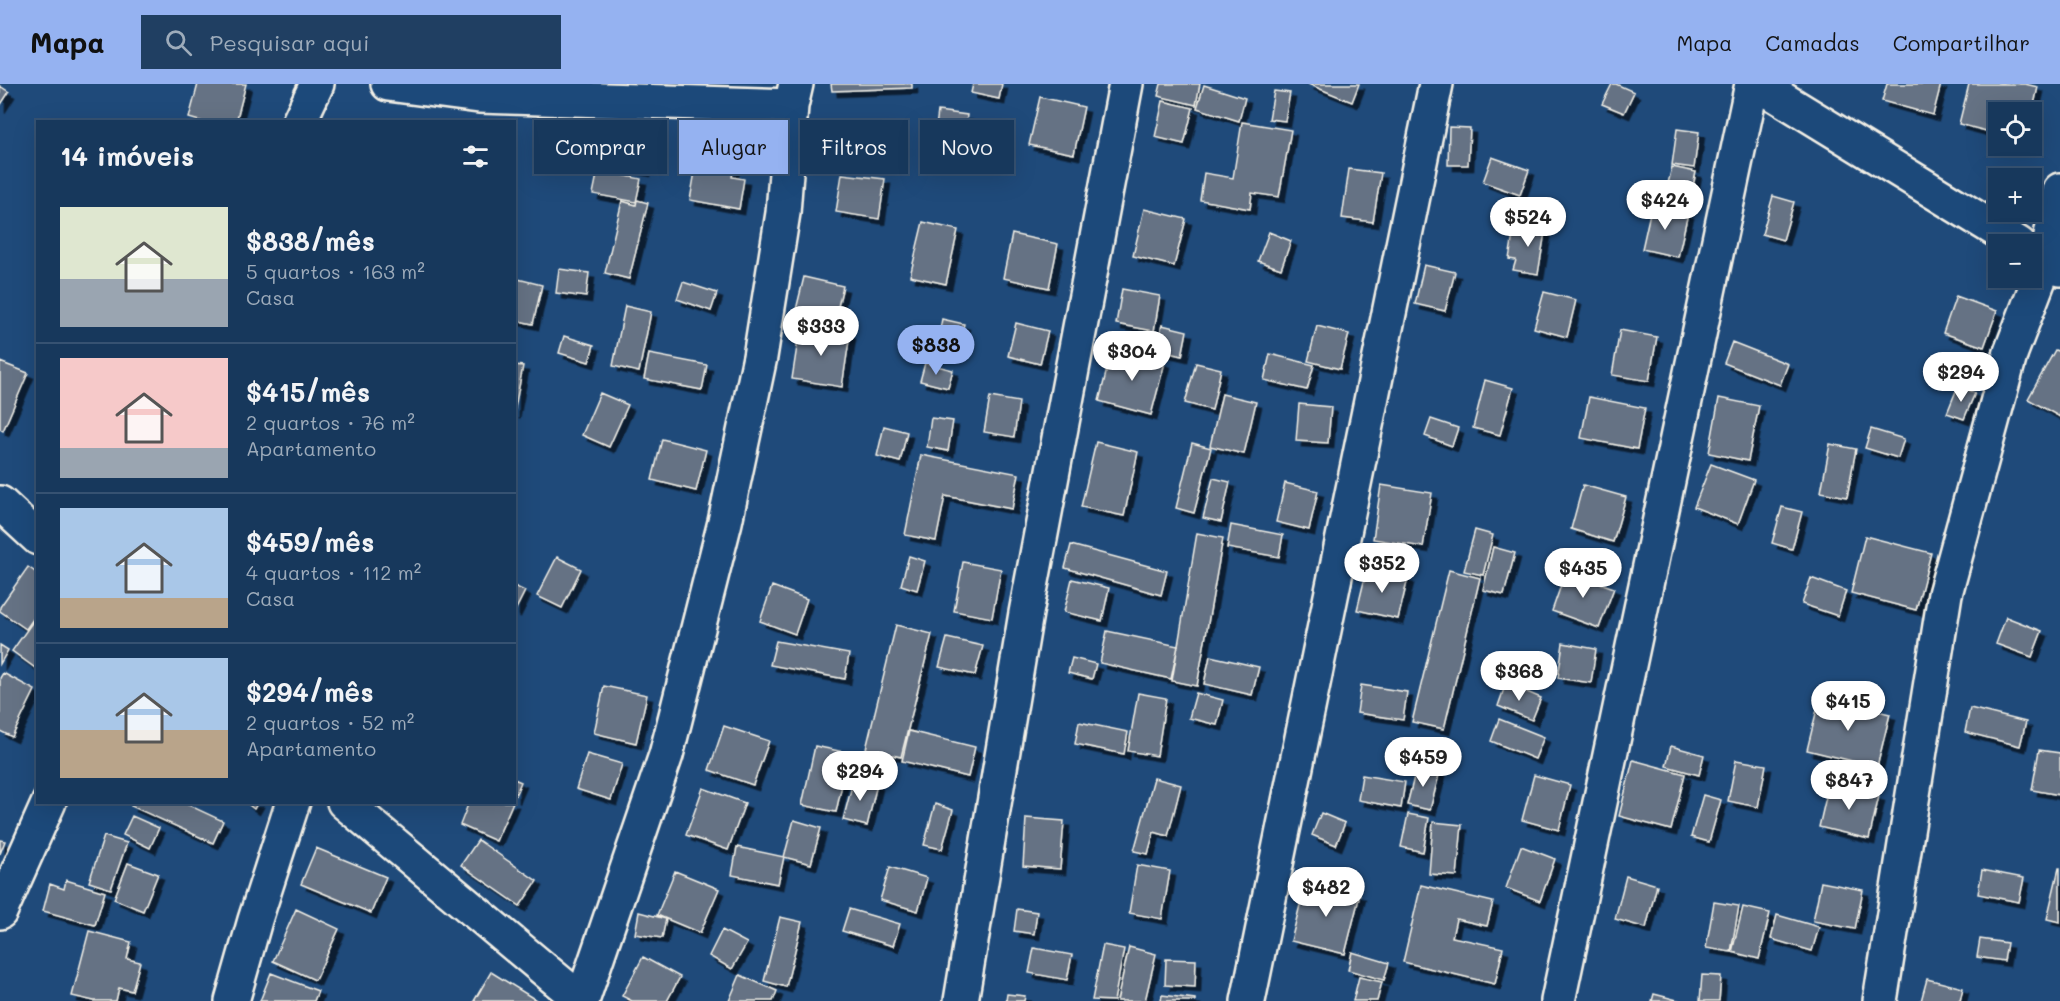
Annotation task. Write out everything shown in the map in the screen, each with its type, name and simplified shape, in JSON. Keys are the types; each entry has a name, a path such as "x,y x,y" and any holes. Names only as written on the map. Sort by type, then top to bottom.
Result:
{"street":[{"path":"300,120 317,84"},
{"path":"346,804 582,1001 666,755 725,522 762,346 783,213 794,95 478,100 387,84"},
{"path":"961,1001 1026,613 1126,84"},
{"path":"1248,1001 1436,84"},
{"path":"1558,1001 1752,84"},
{"path":"1758,84 2002,234"},
{"path":"2042,247 2060,190"},
{"path":"1880,1001 1945,594 2030,288"},
{"path":"0,503 36,536"},
{"path":"0,912 48,804"},
{"path":"232,1001 291,804"}],"building":[{"path":"198,84 246,84 237,120 189,118"},
{"path":"831,84 912,84 912,88 832,91"},
{"path":"973,84 1002,84 999,99 971,93"},
{"path":"1161,84 1200,84 1196,105 1158,96"},
{"path":"1308,84 1359,84 1352,102"},
{"path":"1612,84 1634,92 1624,113 1602,104"},
{"path":"1887,84 1941,84 1933,115 1882,101"},
{"path":"1969,84 2025,84 2038,87 2035,102 1988,102 1988,131 1959,124"},
{"path":"1204,85 1245,98 1239,121 1197,108"},
{"path":"0,86 9,92 0,106"},
{"path":"1274,91 1290,93 1285,121 1269,119"},
{"path":"1040,97 1084,107 1074,154 1029,145"},
{"path":"1163,101 1193,108 1184,144 1155,137"},
{"path":"610,108 654,116 653,120 608,120"},
{"path":"938,111 967,115 966,120 937,120"},
{"path":"1242,122 1291,130 1279,197 1252,193 1250,209 1200,200 1204,173 1233,178"},
{"path":"1449,127 1470,128 1468,165 1448,165"},
{"path":"1677,129 1699,132 1694,168 1672,165"},
{"path":"1492,157 1529,170 1520,195 1483,182"},
{"path":"1672,167 1696,172 1688,210 1663,204"},
{"path":"1349,169 1381,173 1373,222 1342,218"},
{"path":"597,174 617,174 641,179 636,202 593,194"},
{"path":"695,174 733,174 732,177 744,179 739,209 690,200"},
{"path":"842,174 885,179 879,219 836,212"},
{"path":"1773,196 1794,202 1783,240 1762,234"},
{"path":"637,200 648,203 629,279 605,273 622,201 636,205"},
{"path":"1652,204 1688,213 1678,257 1642,249"},
{"path":"1144,209 1186,219 1174,266 1133,256"},
{"path":"1523,221 1546,226 1538,274 1513,270 1516,260 1509,259 1513,235 1519,236"},
{"path":"923,222 958,230 946,284 910,276"},
{"path":"1269,232 1291,241 1281,269 1258,261"},
{"path":"1012,234 1058,244 1049,288 1003,278"},
{"path":"1424,265 1455,272 1445,311 1415,304"},
{"path":"559,269 589,273 586,297 556,293"},
{"path":"804,277 843,286 834,323 795,314"},
{"path":"516,278 542,285 533,324 516,320"},
{"path":"683,282 717,293 711,311 677,299"},
{"path":"1122,289 1160,296 1154,331 1116,324"},
{"path":"1544,292 1576,300 1567,337 1534,328"},
{"path":"1956,296 1997,311 1984,347 1943,333"},
{"path":"625,306 651,312 639,372 613,366"},
{"path":"942,319 964,324 958,349 937,344"},
{"path":"1016,323 1048,331 1040,364 1008,356"},
{"path":"1162,325 1187,331 1182,356 1156,350"},
{"path":"1317,326 1349,334 1340,369 1308,361"},
{"path":"800,327 850,334 842,387 792,379"},
{"path":"1620,330 1657,337 1649,381 1612,375"},
{"path":"564,336 594,345 589,362 559,353"},
{"path":"1732,342 1788,364 1780,385 1724,363"},
{"path":"1112,349 1165,362 1151,415 1099,401"},
{"path":"2055,350 2060,352 2060,417 2028,399"},
{"path":"649,354 707,365 702,390 644,379"},
{"path":"1270,354 1314,365 1307,390 1264,380"},
{"path":"0,362 28,373 3,431 0,429"},
{"path":"925,363 953,370 948,388 920,381"},
{"path":"1196,363 1221,369 1212,410 1185,403"},
{"path":"516,365 523,366 516,403"},
{"path":"1485,380 1513,388 1500,435 1473,428"},
{"path":"1958,386 1975,393 1964,419 1947,413"},
{"path":"600,393 628,405 609,447 582,435"},
{"path":"1222,394 1256,402 1244,454 1210,446"},
{"path":"990,397 1019,402 1014,437 984,432"},
{"path":"1589,397 1645,408 1637,449 1581,438"},
{"path":"1719,398 1759,406 1748,461 1709,453"},
{"path":"1299,404 1331,407 1328,443 1296,441"},
{"path":"931,418 953,421 948,451 927,447"},
{"path":"1431,419 1458,428 1452,446 1425,436"},
{"path":"884,426 907,432 900,462 877,456"},
{"path":"1871,429 1904,439 1898,458 1865,448"},
{"path":"662,439 706,450 696,491 652,480"},
{"path":"1096,442 1138,452 1124,516 1081,507"},
{"path":"1192,443 1211,448 1194,513 1176,508"},
{"path":"1830,444 1856,449 1847,497 1821,492"},
{"path":"921,455 1019,474 1012,509 945,496 936,541 905,535"},
{"path":"1711,464 1754,480 1738,524 1694,507"},
{"path":"1213,478 1230,482 1221,522 1203,518"},
{"path":"1285,483 1318,491 1309,530 1276,522"},
{"path":"1381,485 1432,493 1423,547 1373,539"},
{"path":"1583,485 1626,497 1613,542 1571,529"},
{"path":"1782,507 1802,512 1792,549 1772,543"},
{"path":"1231,525 1283,535 1279,557 1227,548"},
{"path":"1475,530 1493,535 1483,575 1464,571"},
{"path":"1197,533 1223,538 1197,686 1172,681"},
{"path":"1865,536 1931,553 1916,610 1851,593"},
{"path":"1071,545 1167,571 1161,595 1065,568"},
{"path":"1493,547 1515,553 1504,595 1483,590"},
{"path":"909,556 925,561 917,590 901,585"},
{"path":"557,557 581,569 562,608 537,596"},
{"path":"963,562 1001,569 992,618 954,611"},
{"path":"28,567 36,573 36,615 26,629 0,611 0,607"},
{"path":"1367,569 1408,578 1398,619 1357,610"},
{"path":"1449,570 1480,578 1444,729 1412,722"},
{"path":"1566,571 1614,588 1599,628 1552,611"},
{"path":"1811,578 1846,591 1838,616 1802,604"},
{"path":"1072,579 1109,588 1102,621 1064,612"},
{"path":"772,586 807,599 795,634 760,621"},
{"path":"516,587 525,591 516,609"},
{"path":"36,617 36,669 12,651"},
{"path":"2006,617 2042,631 2032,657 1996,644"},
{"path":"896,625 932,634 901,757 866,749"},
{"path":"1107,631 1178,646 1171,679 1100,663"},
{"path":"947,638 983,646 975,675 939,667"},
{"path":"776,641 849,654 845,679 770,665"},
{"path":"1563,643 1596,649 1591,683 1558,678"},
{"path":"0,645 8,650 0,664"},
{"path":"1210,656 1259,667 1252,695 1204,684"},
{"path":"1072,658 1096,664 1092,679 1068,673"},
{"path":"3,673 35,690 12,737 0,731 0,678"},
{"path":"1506,683 1541,698 1532,720 1498,706"},
{"path":"1361,685 1407,692 1403,720 1357,713"},
{"path":"604,686 647,695 636,743 594,733"},
{"path":"1138,693 1166,698 1157,756 1128,751"},
{"path":"1196,693 1223,700 1217,725 1189,718"},
{"path":"1820,697 1890,714 1877,767 1807,750"},
{"path":"1970,708 2026,722 2020,746 1965,732"},
{"path":"1499,719 1544,737 1535,759 1491,741"},
{"path":"1079,722 1128,732 1124,754 1075,744"},
{"path":"724,726 769,741 753,785 709,770"},
{"path":"909,731 975,747 968,777 902,761"},
{"path":"815,746 849,753 836,812 802,805"},
{"path":"1671,746 1704,755 1699,775 1666,766"},
{"path":"2039,750 2060,753 2060,795 2032,790"},
{"path":"587,754 622,764 611,800 576,789"},
{"path":"1633,760 1685,774 1671,830 1619,816"},
{"path":"1736,760 1766,765 1758,807 1728,801"},
{"path":"1417,765 1440,771 1430,810 1407,805"},
{"path":"1362,775 1405,782 1401,808 1358,800"},
{"path":"1534,775 1570,785 1559,830 1522,820"},
{"path":"854,778 877,784 867,826 843,820"},
{"path":"1154,778 1181,785 1168,836 1154,832 1148,854 1134,851"},
{"path":"516,780 521,782 516,793"},
{"path":"1829,784 1879,796 1869,839 1819,827"},
{"path":"703,788 745,803 728,850 686,835"},
{"path":"1703,795 1721,800 1709,842 1691,837"},
{"path":"132,804 186,804 223,821 213,843 131,806"},
{"path":"248,804 257,804 254,809"},
{"path":"468,804 512,804 496,841 460,825"},
{"path":"935,804 953,810 942,849 924,845"},
{"path":"1321,813 1345,823 1336,845 1312,835"},
{"path":"1408,814 1429,818 1423,852 1401,847"},
{"path":"132,816 159,828 150,848 123,835"},
{"path":"1026,818 1064,821 1060,869 1023,866"},
{"path":"794,820 821,828 811,864 784,857"},
{"path":"1433,822 1462,825 1457,876 1429,874"},
{"path":"104,836 127,843 111,889 89,882"},
{"path":"0,840 5,841 0,854"},
{"path":"478,840 537,881 520,906 461,865"},
{"path":"1521,846 1555,859 1540,901 1506,888"},
{"path":"737,847 784,857 778,884 732,875"},
{"path":"316,848 386,877 371,913 301,884"},
{"path":"128,863 158,874 143,911 114,899"},
{"path":"1137,865 1170,871 1162,919 1129,913"},
{"path":"890,867 927,878 918,911 880,900"},
{"path":"2060,868 2060,922 2047,919"},
{"path":"1982,870 2024,878 2019,902 1978,894"},
{"path":"675,871 719,889 700,933 657,915"},
{"path":"1626,876 1657,885 1646,928 1615,919"},
{"path":"66,880 105,892 95,925 43,911 50,884 64,889"},
{"path":"1306,881 1360,894 1345,954 1291,941"},
{"path":"1821,882 1863,890 1855,929 1813,921"},
{"path":"1421,885 1493,902 1487,926 1456,919 1452,937 1503,948 1495,984 1403,962"},
{"path":"1714,902 1739,906 1731,952 1706,948"},
{"path":"1743,907 1770,913 1759,959 1732,952"},
{"path":"296,909 339,929 315,980 273,961"},
{"path":"849,909 900,924 893,946 842,931"},
{"path":"1017,909 1037,912 1034,934 1014,931"},
{"path":"639,912 666,919 662,938 635,934"},
{"path":"1777,915 1819,927 1812,951 1771,939"},
{"path":"780,917 802,922 786,987 764,981"},
{"path":"722,930 747,943 732,969 709,956"},
{"path":"89,931 131,942 127,959 140,962 132,991 119,988 116,1001 94,1001 72,996"},
{"path":"1980,939 2007,943 2004,961 1977,957"},
{"path":"1103,945 1124,949 1114,1001 1092,1000"},
{"path":"1129,947 1156,954 1145,1001 1117,1001"},
{"path":"1034,948 1072,955 1067,980 1029,973"},
{"path":"1352,952 1389,963 1384,980 1348,970"},
{"path":"643,957 680,977 667,1001 632,1001 622,996"},
{"path":"1166,959 1196,960 1195,987 1165,985"},
{"path":"491,972 536,1000 536,1001 474,1001"},
{"path":"271,973 318,991 314,1001 260,1001"},
{"path":"740,975 777,991 773,1001 729,1001"},
{"path":"1702,975 1721,976 1719,1001 1700,1001"},
{"path":"1359,977 1382,982 1377,1001 1353,1001"},
{"path":"1927,979 1963,988 1960,1001 1921,1001"},
{"path":"1007,994 1025,996 1024,1001 1006,1001"},
{"path":"1654,994 1681,1001 1652,1001"},
{"path":"1162,995 1195,999 1195,1001 1161,1001"}]}
